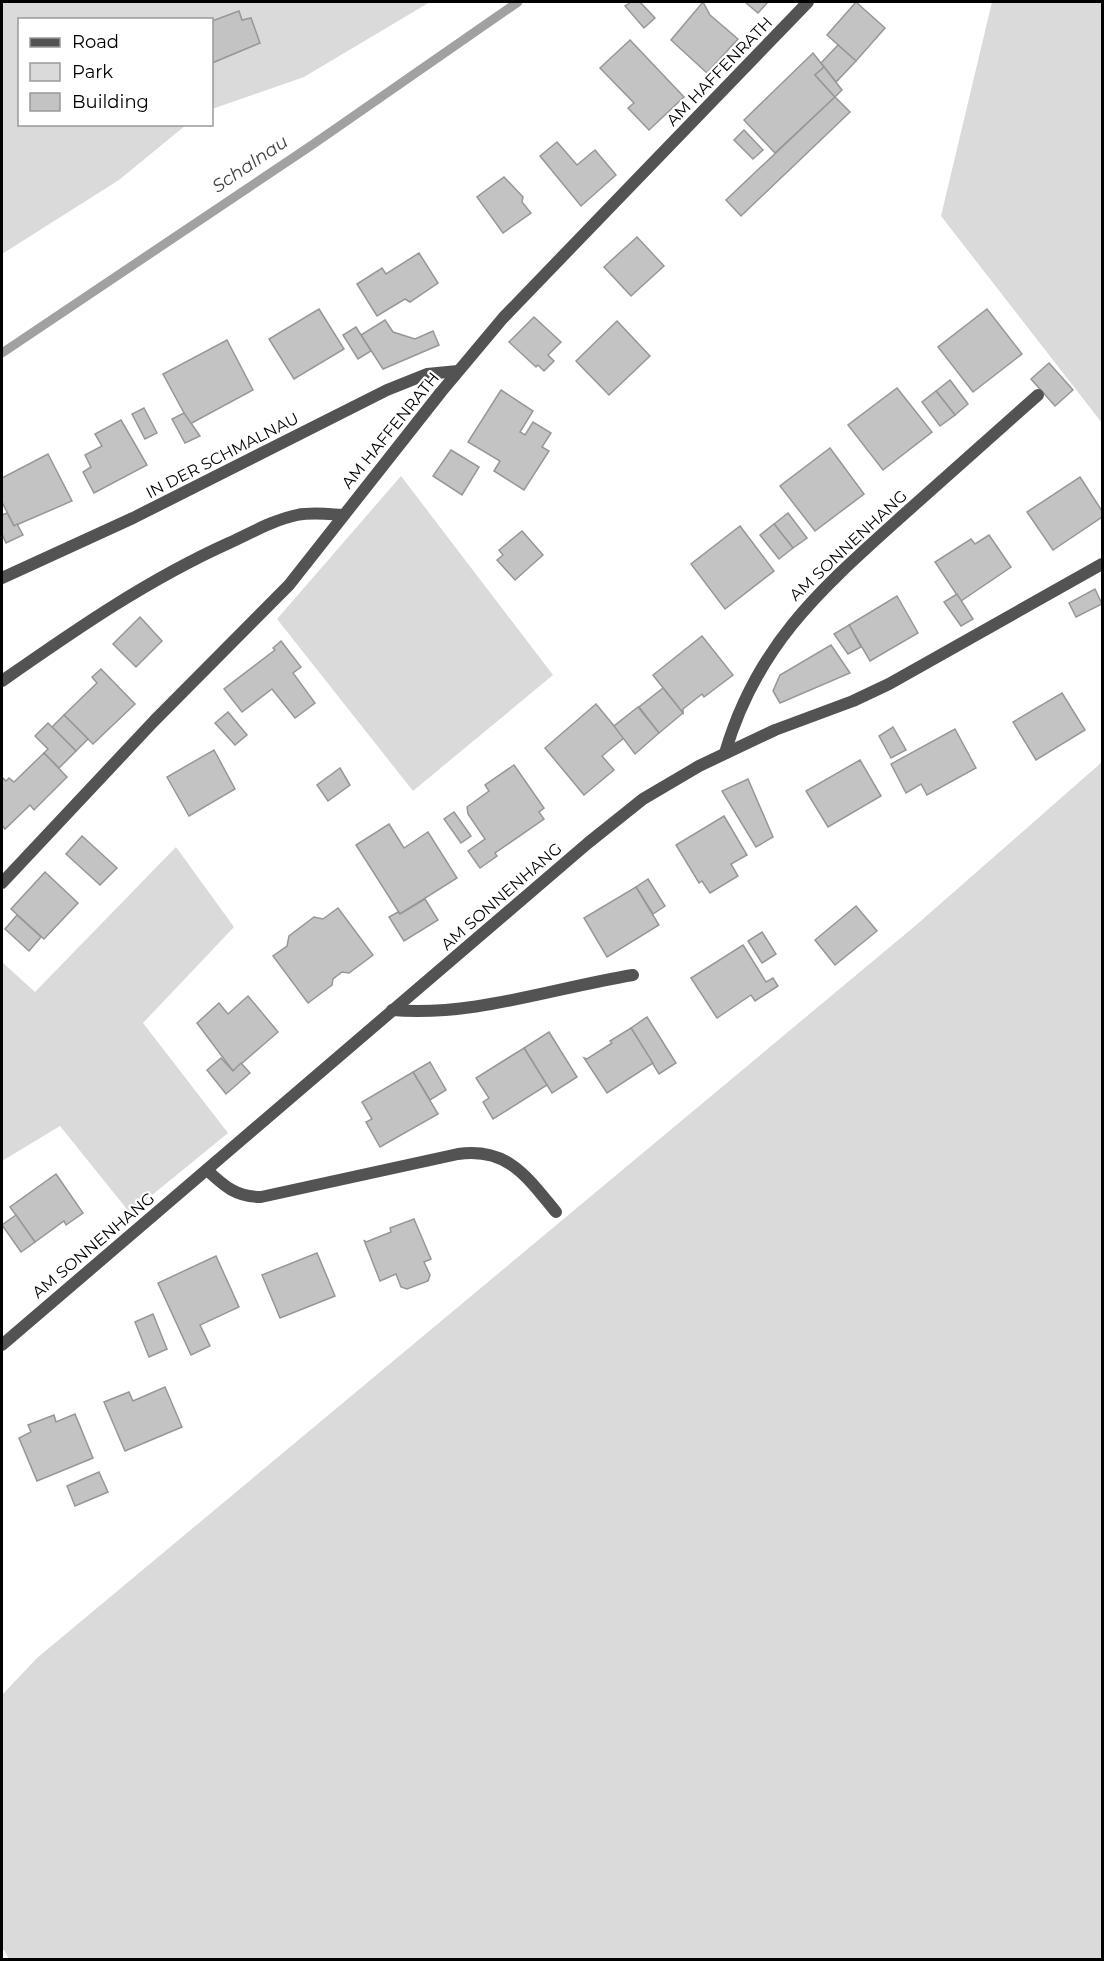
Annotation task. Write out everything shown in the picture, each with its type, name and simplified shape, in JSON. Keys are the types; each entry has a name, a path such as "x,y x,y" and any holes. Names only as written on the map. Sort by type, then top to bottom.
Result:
{"street":[{"name":"AM HAFFENRATH","path":"2,882 154,721 289,585 458,371 504,318 808,2"},
{"name":"IN DER SCHMALNAU","path":"2,578 133,518 387,390 427,374 458,371"},
{"name":"AM SONNENHANG","path":"725,753 735,718 748,690 786,629 841,570 1038,395"},
{"path":"2,681 124,598 203,555 279,520 319,513 343,515"},
{"name":"AM SONNENHANG","path":"2,1345 617,819 669,783 725,753 881,688 1102,564"},
{"path":"392,1010 420,1012 460,1009 633,975"},
{"path":"207,1170 229,1191 247,1197 261,1197 458,1154 484,1152 516,1167 556,1212"}],"green space":[{"path":"2,2 430,2 304,77 213,109 213,18 18,18 18,126 185,126 119,180 2,254"},
{"path":"992,2 1102,2 1102,423 941,216"},
{"path":"401,476 553,675 413,791 277,619"},
{"path":"1102,762 1102,1959 9,1959 2,1947 2,1695 37,1658 915,926"},
{"path":"176,847 234,927 143,1023 228,1133 130,1213 60,1126 2,1161 2,962 35,992"}],"building":[{"path":"631,2 640,2 655,18 644,28 625,6"},
{"path":"703,2 710,15 738,39 707,73 671,40"},
{"path":"745,2 768,2 758,13"},
{"path":"856,2 885,28 856,61 827,35"},
{"path":"239,11 242,20 251,18 260,43 213,63 213,21"},
{"path":"630,40 684,97 649,130 628,108 634,103 600,68"},
{"path":"838,45 856,61 836,82 821,63"},
{"path":"813,53 824,67 815,75 835,97 775,153 744,120"},
{"path":"824,67 842,90 835,97 815,75"},
{"path":"835,97 850,112 741,216 726,200"},
{"path":"744,130 763,150 753,159 734,140"},
{"path":"557,142 577,165 595,150 616,175 581,206 540,156"},
{"path":"504,177 523,197 522,202 531,213 503,233 477,197"},
{"path":"637,237 664,266 631,296 604,267"},
{"path":"419,253 438,283 410,302 405,299 377,316 357,284 382,268 386,274"},
{"path":"319,309 344,349 294,379 269,339"},
{"path":"987,309 1022,354 973,392 938,347"},
{"path":"534,317 561,342 548,355 554,361 544,371 538,365 536,367 509,342"},
{"path":"385,320 393,332 415,339 433,331 439,345 383,369 361,335"},
{"path":"617,321 650,356 609,395 576,361"},
{"path":"356,327 371,351 358,359 343,335"},
{"path":"227,340 253,390 190,424 163,374"},
{"path":"1049,363 1073,390 1055,406 1031,379"},
{"path":"950,380 968,404 955,415 936,391"},
{"path":"897,388 932,432 883,470 848,425"},
{"path":"501,390 533,411 520,432 525,435 533,422 551,433 542,447 549,451 524,490 494,471 500,461 468,442"},
{"path":"936,391 955,415 940,426 922,402"},
{"path":"144,408 157,433 145,439 132,414"},
{"path":"184,413 200,436 185,443 172,419"},
{"path":"121,420 147,465 94,493 83,472 91,467 85,455 102,446 95,434"},
{"path":"830,448 864,494 815,531 780,486"},
{"path":"451,450 479,467 462,495 433,476"},
{"path":"48,454 72,501 14,526 2,502 2,478"},
{"path":"1080,477 1102,511 1102,517 1053,550 1027,512"},
{"path":"7,513 14,526 17,524 23,535 6,543 2,534 2,515"},
{"path":"788,513 807,538 793,548 774,524"},
{"path":"774,524 793,548 779,559 760,535"},
{"path":"740,526 774,571 725,609 691,564"},
{"path":"522,531 543,555 515,580 497,560 503,555 499,550"},
{"path":"989,535 1011,567 961,601 935,562 971,539 975,544"},
{"path":"1095,589 1102,604 1076,617 1069,603"},
{"path":"957,594 973,619 961,626 944,602"},
{"path":"897,596 918,633 870,661 849,625"},
{"path":"140,617 162,641 136,667 113,644"},
{"path":"849,625 861,647 848,654 834,634"},
{"path":"702,636 733,675 704,697 702,694 683,709 683,713 653,675"},
{"path":"281,641 301,667 293,673 315,703 295,718 272,689 242,712 224,689 275,650 273,648"},
{"path":"831,645 850,673 780,703 773,691 780,675"},
{"path":"101,669 135,704 93,744 64,715 97,683 92,677"},
{"path":"663,688 683,713 659,733 639,707"},
{"path":"1062,693 1085,730 1036,760 1013,722"},
{"path":"596,704 624,738 602,756 614,770 584,795 545,748"},
{"path":"638,707 659,733 635,754 614,726"},
{"path":"228,712 247,735 235,745 215,723"},
{"path":"64,715 88,739 76,751 52,727"},
{"path":"48,723 76,751 59,768 44,753 48,749 35,736"},
{"path":"893,727 906,750 891,758 879,736"},
{"path":"955,729 976,768 927,795 921,784 906,793 891,764"},
{"path":"214,750 235,789 189,816 167,777"},
{"path":"44,753 67,777 34,810 30,805 5,829 2,825 2,777 6,781 9,778 14,782"},
{"path":"860,760 881,796 828,827 806,791"},
{"path":"514,765 544,808 539,812 544,819 495,853 497,856 480,868 468,851 485,839 468,814 467,807 489,791 485,785"},
{"path":"340,768 350,785 328,801 317,785"},
{"path":"748,779 773,837 756,847 722,791"},
{"path":"454,812 471,836 461,843 444,819"},
{"path":"724,816 747,855 731,864 738,876 710,893 702,881 699,883 676,845"},
{"path":"389,824 404,848 428,832 457,878 400,914 356,845"},
{"path":"82,836 117,868 100,885 66,854"},
{"path":"45,872 78,903 44,939 11,909"},
{"path":"648,879 665,906 653,914 636,887"},
{"path":"636,887 659,925 607,957 584,918"},
{"path":"425,899 438,920 404,941 389,917 398,912 400,914"},
{"path":"856,906 877,931 835,965 815,940"},
{"path":"338,908 373,955 349,973 342,972 333,979 332,985 308,1003 273,956 287,946 289,936 314,917 323,919"},
{"path":"17,915 41,937 29,951 5,929"},
{"path":"762,932 776,954 762,963 748,941"},
{"path":"743,945 766,982 773,978 778,986 755,1001 751,995 717,1018 691,978"},
{"path":"248,996 278,1032 233,1071 197,1023 219,1003 228,1014"},
{"path":"647,1017 676,1063 659,1074 631,1028"},
{"path":"631,1028 653,1063 607,1093 584,1058 587,1059"},
{"path":"549,1032 577,1077 552,1093 524,1048"},
{"path":"524,1048 547,1085 493,1119 483,1102 489,1098 476,1078"},
{"path":"221,1058 233,1071 241,1063 250,1073 226,1094 207,1070"},
{"path":"430,1062 446,1090 430,1100 413,1072"},
{"path":"413,1072 438,1114 380,1147 366,1122 372,1119 362,1102"},
{"path":"56,1174 83,1213 66,1225 64,1221 35,1242 10,1207"},
{"path":"16,1215 35,1242 21,1252 2,1225"},
{"path":"414,1219 431,1259 424,1262 430,1275 428,1281 407,1289 401,1287 396,1274 380,1281 364,1240 366,1242 391,1232 390,1228"},
{"path":"317,1253 335,1296 280,1318 262,1275"},
{"path":"216,1256 239,1307 200,1325 210,1346 191,1355 158,1283"},
{"path":"153,1314 167,1349 149,1357 135,1322"},
{"path":"165,1387 182,1427 125,1451 104,1402 129,1392 133,1401"},
{"path":"75,1414 93,1458 37,1481 19,1438 31,1432 28,1425 54,1415 56,1422"},
{"path":"99,1472 108,1492 75,1506 67,1486"}],"waterway":[{"name":"Schalnau","path":"2,353 312,145 518,2"}]}
